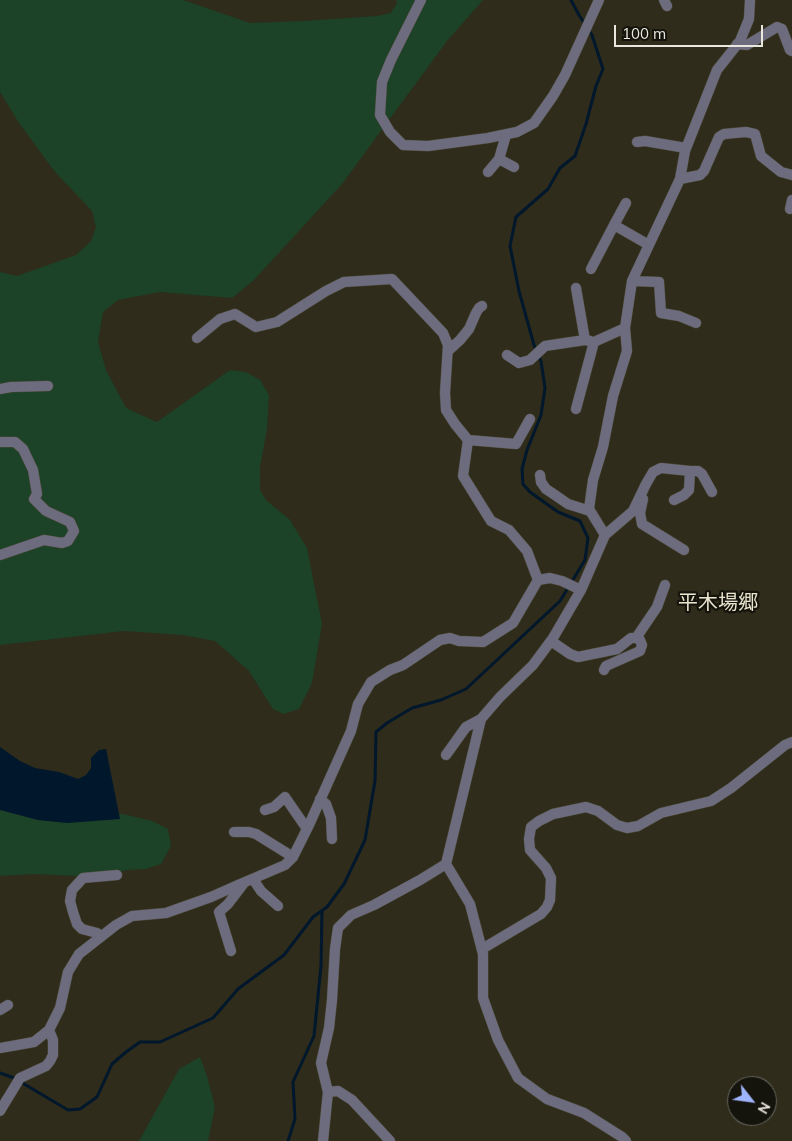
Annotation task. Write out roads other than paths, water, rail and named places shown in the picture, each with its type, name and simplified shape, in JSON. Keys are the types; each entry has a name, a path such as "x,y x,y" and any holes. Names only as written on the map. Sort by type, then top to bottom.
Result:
{"street":[{"path":"421,0 390,60 382,82 380,115 390,132 403,144 428,146 517,132 534,123 566,76 599,0"},
{"path":"605,535 589,509 593,480 603,447 613,396 627,351 625,328 632,281 680,179 686,148 717,70 740,41 749,19 750,0"},
{"path":"737,44 747,45 778,27 782,29 792,51"},
{"path":"680,179 700,175 704,171 719,137 724,134 746,132 755,134 761,156 781,172 792,176"},
{"path":"488,172 500,159 506,134"},
{"path":"638,142 645,141 686,148"},
{"path":"500,159 514,167"},
{"path":"591,269 626,203"},
{"path":"614,225 649,245"},
{"path":"197,338 220,319 235,314 256,327 277,322 344,282 392,279 443,333 448,346 445,393 446,410 468,440 516,444 530,419"},
{"path":"632,281 659,282 661,313 679,316 696,323"},
{"path":"576,288 590,341 576,409"},
{"path":"448,351 469,329 476,313 482,306"},
{"path":"507,355 519,363 530,360 545,346 590,341 625,328"},
{"path":"0,389 48,386"},
{"path":"468,440 463,476 490,521 509,530 527,551 538,580"},
{"path":"0,442 15,442 22,449 33,470 37,494 34,499 46,511 70,522 74,531 68,540 62,543 44,540 0,555"},
{"path":"446,755 466,726 481,719 500,697 533,665 551,640 605,535 633,511 653,472 662,468 698,471 702,474 712,492"},
{"path":"674,500 689,490 690,471"},
{"path":"540,475 546,489 568,504 590,511"},
{"path":"641,493 643,499 640,513 642,524 684,550"},
{"path":"538,580 550,578 578,589"},
{"path":"0,1048 34,1042 49,1030 60,1008 68,972 79,954 116,925 132,916 166,913 211,897 285,865 293,856 307,829 351,732 358,704 372,682 440,640 450,638 459,641 483,642 513,623 538,580"},
{"path":"551,640 570,654 578,657 617,649 632,638 636,638 656,607 665,585"},
{"path":"604,670 606,666 640,651 642,645 640,640 636,638"},
{"path":"481,719 446,864 470,904 483,954 483,998 498,1040 518,1078 546,1099 584,1113 626,1141"},
{"path":"482,949 541,914 547,907 550,900 551,878 546,868 530,850 531,827 538,820 553,814 586,807 598,811 617,825 627,828 638,826 661,813 711,801 785,745 792,742"},
{"path":"265,810 274,807 285,797 307,829"},
{"path":"320,799 326,804 332,818 332,839"},
{"path":"234,832 256,834 293,856"},
{"path":"323,1141 328,1092 321,1063 329,1028 338,928 351,915 374,905 446,864"},
{"path":"98,939 97,933 82,929 77,924 70,901 72,890 83,878 118,875"},
{"path":"249,880 278,906"},
{"path":"231,951 219,912 249,880"},
{"path":"0,1111 18,1080 46,1066 50,1061 53,1055 53,1040 49,1030"},
{"path":"328,1092 338,1091 352,1100 390,1141"}],"water":[{"path":"0,747 20,761 35,768 59,772 78,779 86,775 91,768 91,758 99,750 106,749 120,819 67,823 38,820 0,810"}],"waterway":[{"path":"0,1073 14,1078 68,1110 80,1109 97,1097 112,1064 140,1042 160,1042 213,1018 238,989 284,955 313,917 327,907 344,884 365,840 375,781 376,732 412,708 441,700 466,689 560,601 585,560 588,538 580,521 558,512 530,492 523,484 522,469 527,450 541,415 545,388 541,361 534,345 519,291 510,246 516,217 548,189 560,168 575,156 603,69 592,35 571,0"},
{"path":"288,1141 295,1119 293,1082 314,1036 321,966 322,911"}],"district":[{"name":"平木場郷","path":"718,603"}]}
